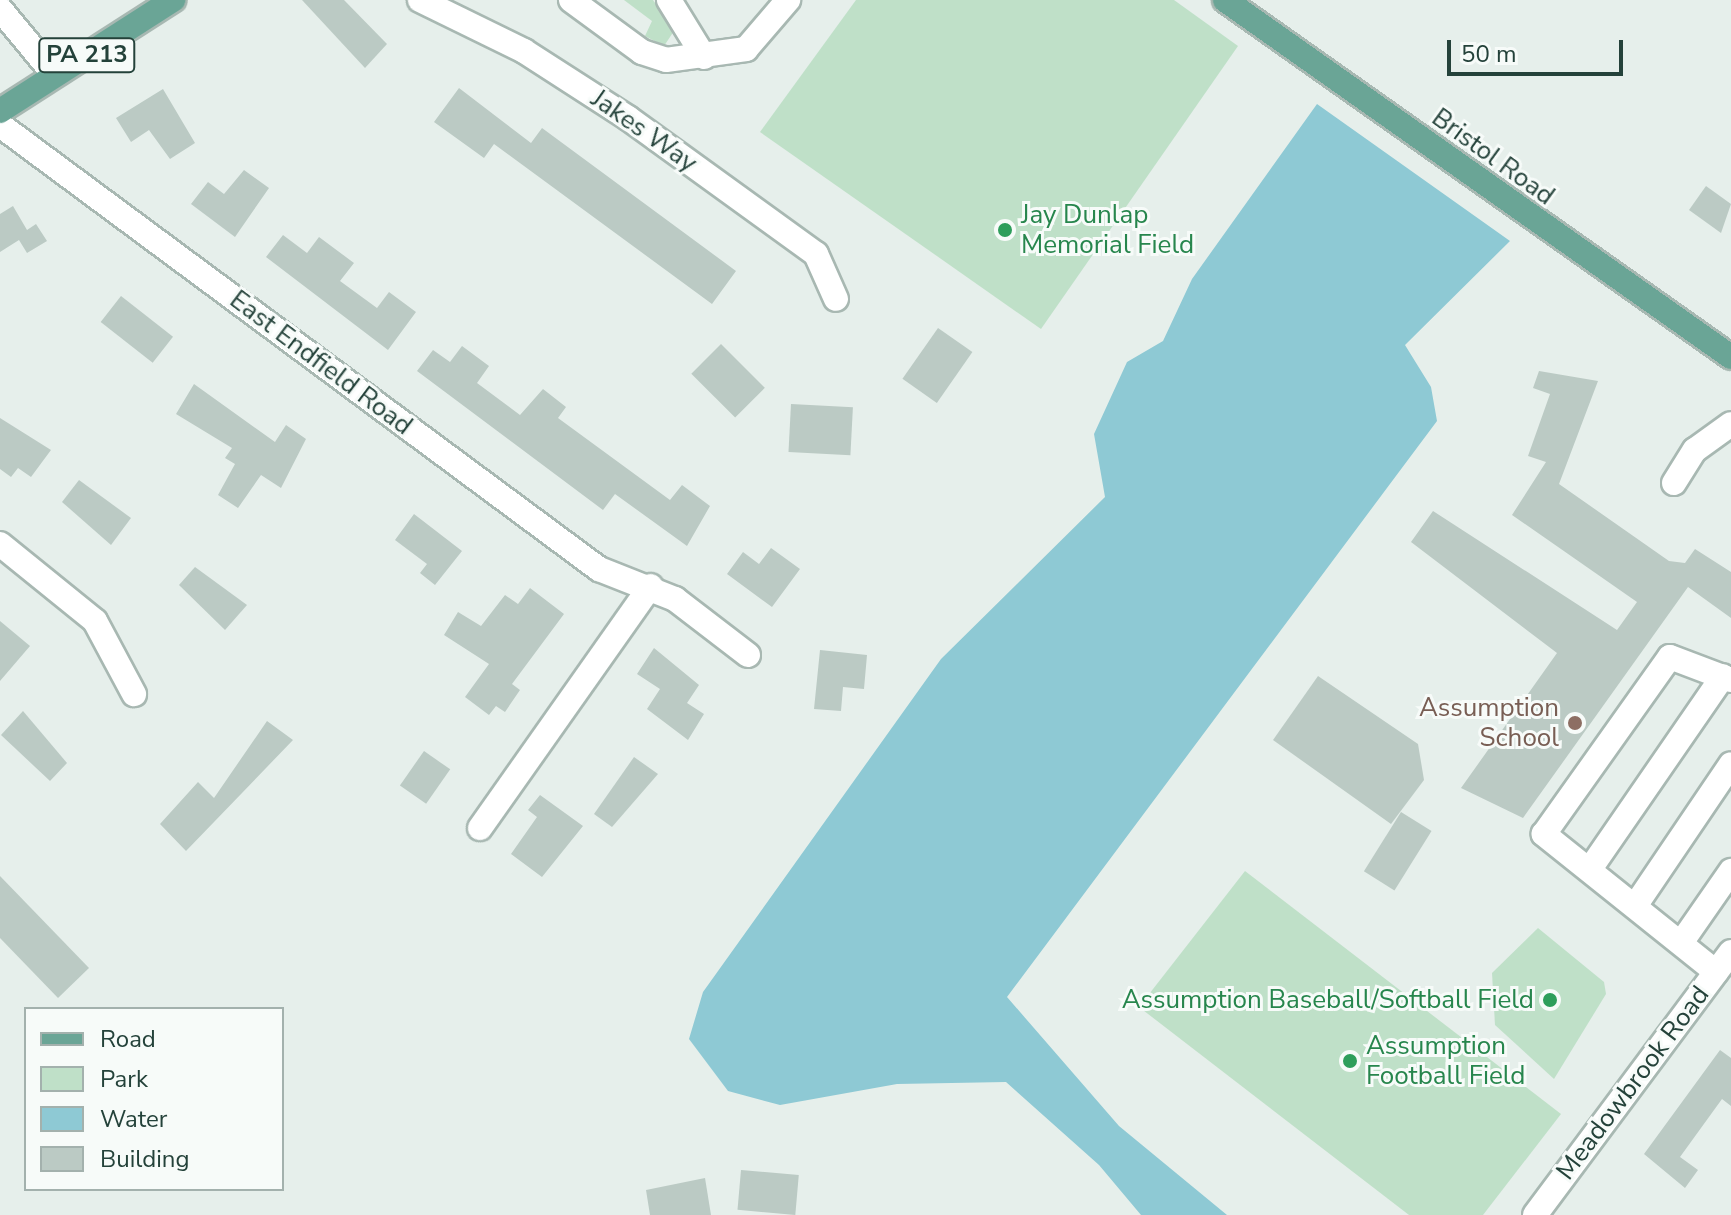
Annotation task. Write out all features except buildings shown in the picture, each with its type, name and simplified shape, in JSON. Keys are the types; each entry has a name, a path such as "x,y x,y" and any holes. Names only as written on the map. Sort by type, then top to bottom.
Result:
{"main road":[{"name":"PA 213","path":"0,111 173,0"},
{"name":"Bristol Road","path":"1225,0 1731,357"}],"street":[{"name":"Jakes Way","path":"420,0 524,51 628,118 816,254 836,299"},
{"path":"571,0 642,52 666,60 746,49 788,0"},
{"path":"669,0 704,57"},
{"path":"0,9 54,74"},
{"name":"East Endfield Road","path":"0,125 599,569 651,586 748,655"},
{"path":"1674,483 1695,450 1731,424"},
{"path":"0,544 95,621 134,694"},
{"path":"480,828 651,586"},
{"path":"1590,869 1727,678 1670,657 1544,834 1716,972"},
{"path":"1635,906 1731,764"},
{"path":"1681,943 1731,871"},
{"name":"Meadowbrook Road","path":"1535,1215 1731,952"}],"green space":[{"path":"624,0 653,0 674,31 664,46 645,36 652,21"},
{"name":"Jay Dunlap Memorial Field","path":"856,0 1174,0 1238,46 1041,329 760,132"},
{"name":"Assumption Football Field","path":"1245,871 1561,1114 1483,1215 1409,1215 1139,1007"},
{"name":"Assumption Baseball/Softball Field","path":"1538,928 1604,982 1606,994 1554,1079 1495,1025 1492,973"}],"water":[{"path":"1317,104 1510,241 1405,345 1431,387 1437,421 1007,997 1119,1126 1227,1215 1141,1215 1099,1165 1006,1082 897,1084 780,1105 728,1091 689,1039 703,992 941,659 1105,497 1094,434 1127,362 1163,341 1192,279"}],"place":[{"name":"Jay Dunlap Memorial Field","path":"1005,230"},
{"name":"Assumption School","path":"1575,723"},
{"name":"Assumption Baseball/Softball Field","path":"1550,1000"},
{"name":"Assumption Football Field","path":"1350,1061"}]}
